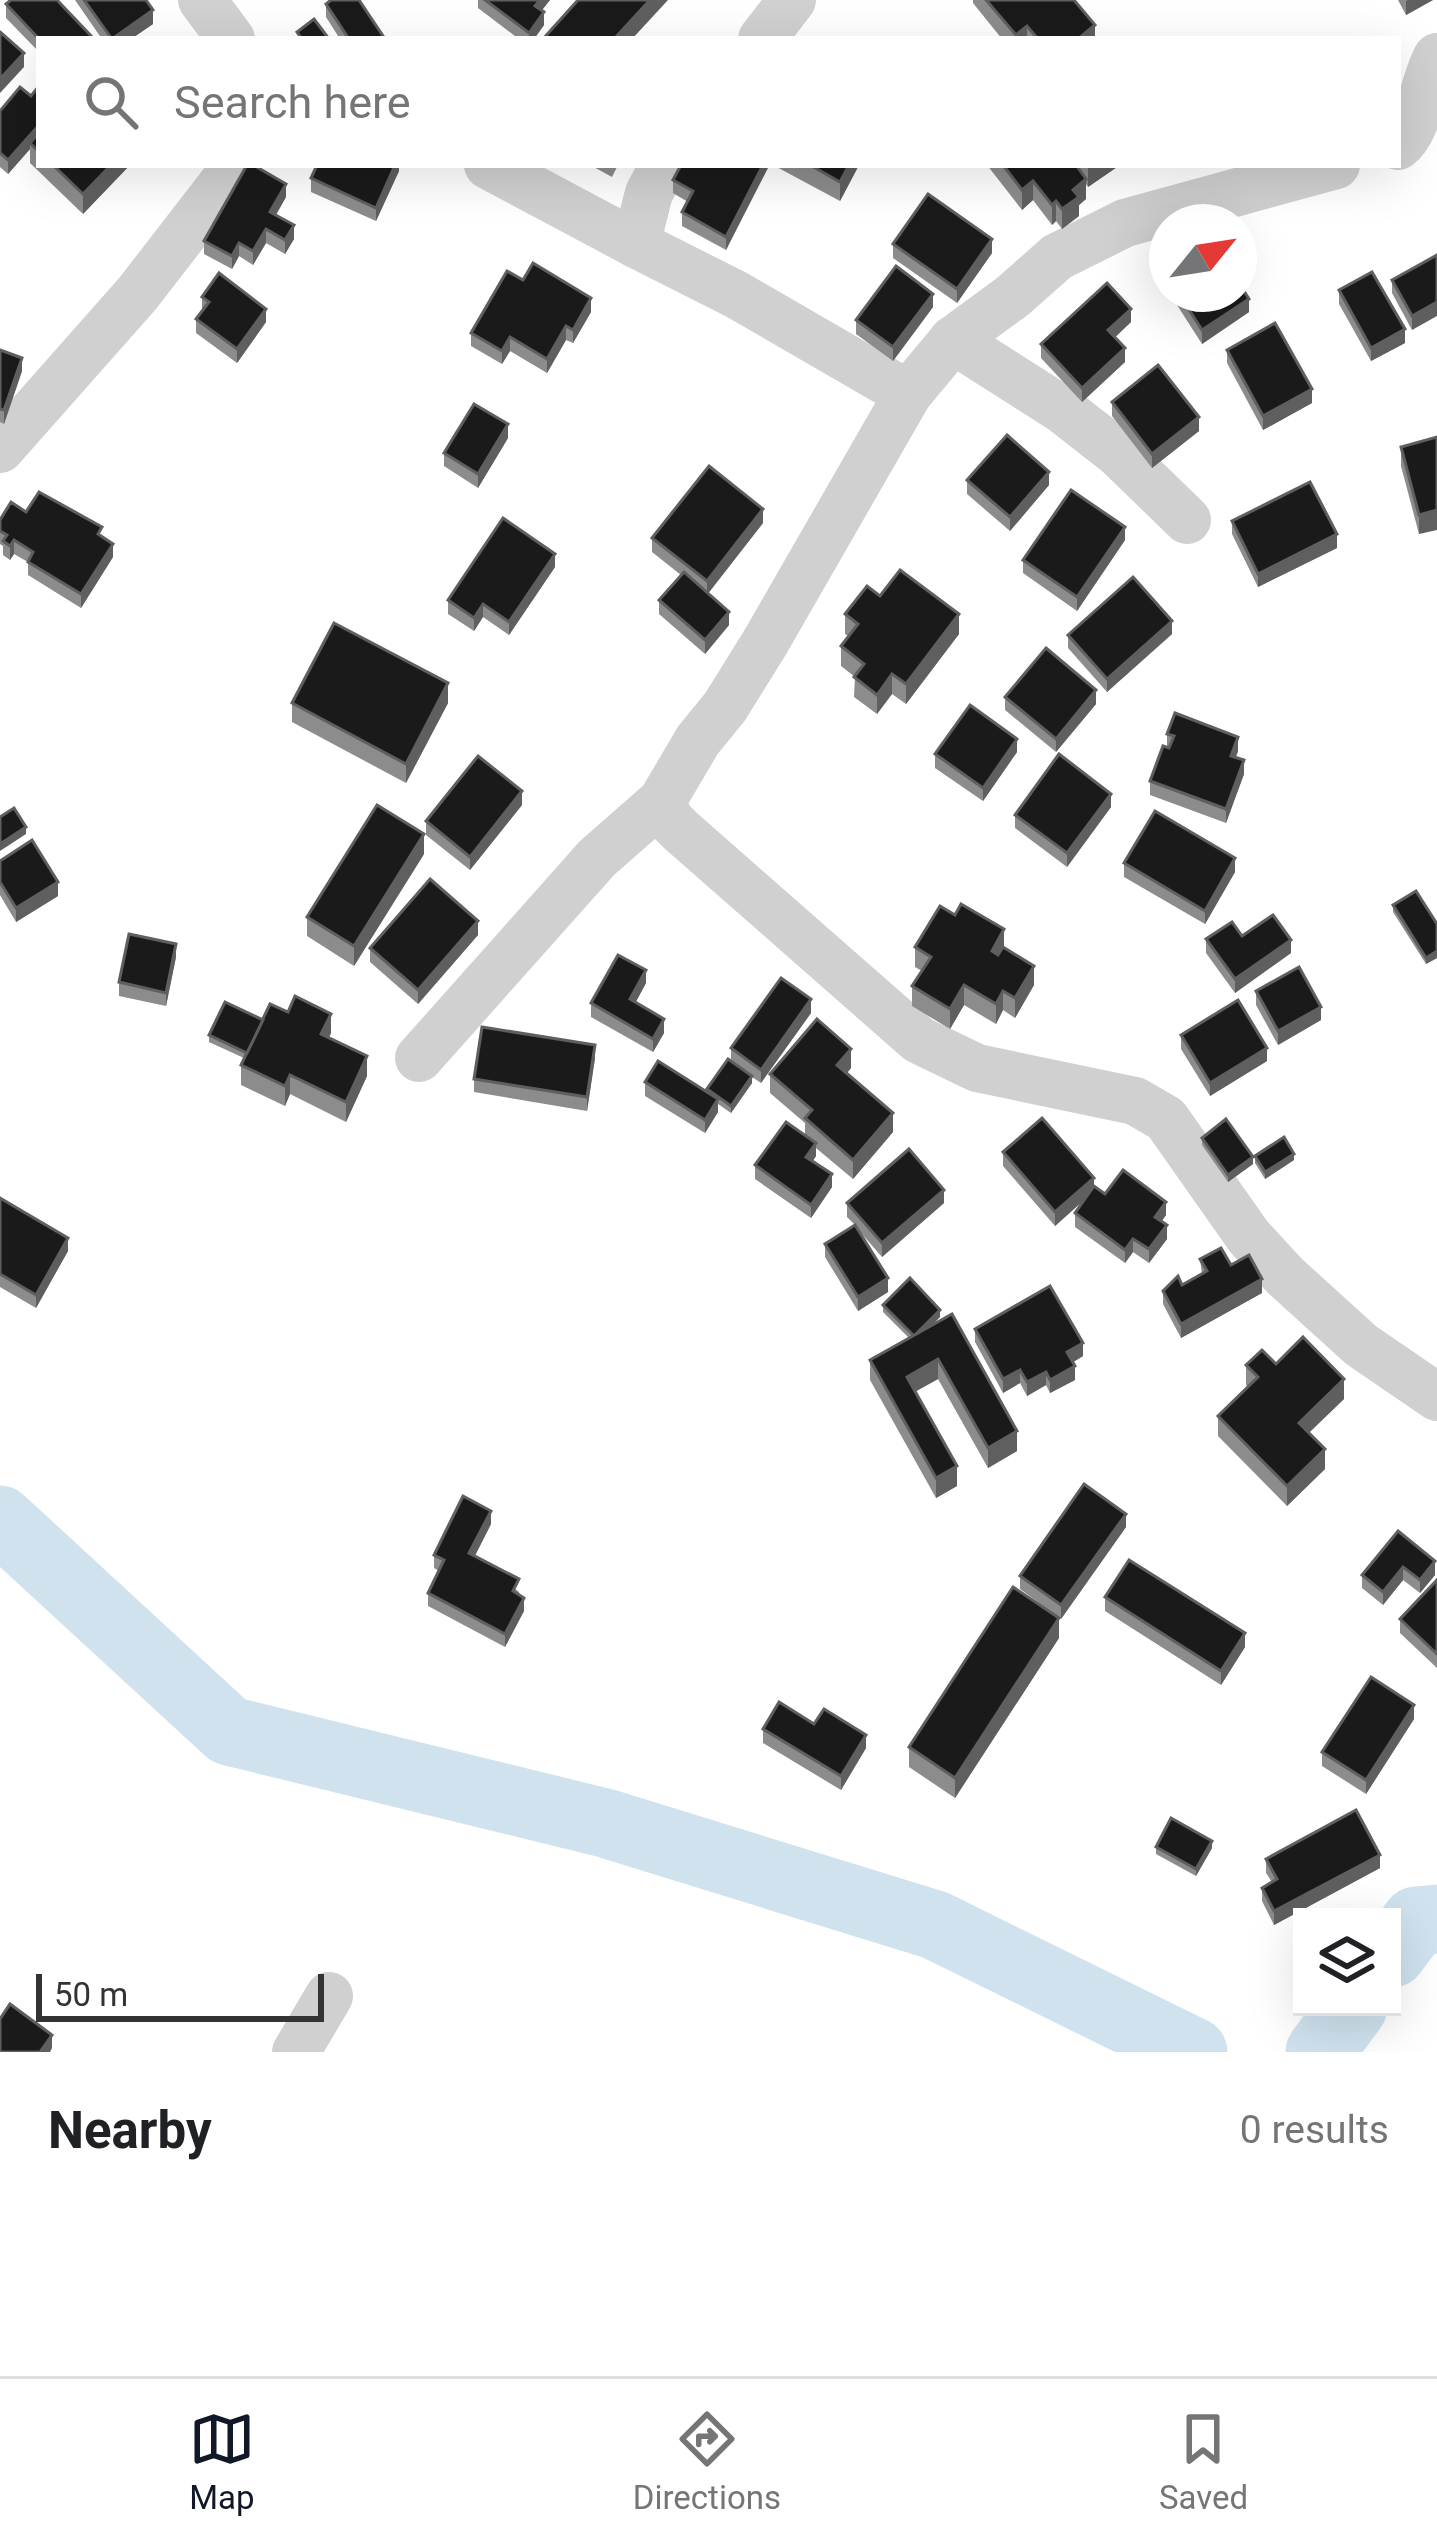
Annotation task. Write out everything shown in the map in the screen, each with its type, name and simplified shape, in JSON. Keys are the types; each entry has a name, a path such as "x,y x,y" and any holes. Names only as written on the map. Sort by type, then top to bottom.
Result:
{"street":[{"path":"202,0 229,36"},
{"path":"764,36 792,0"},
{"path":"1401,143 1412,131 1420,95 1437,57"},
{"path":"0,449 138,293 235,168"},
{"path":"494,168 736,295 908,394"},
{"path":"637,244 649,193 662,168"},
{"path":"419,1058 597,858 662,801 766,641 908,394 953,340 1058,257 1126,223 1325,168"},
{"path":"953,340 1063,410 1118,452 1187,520"},
{"path":"662,801 669,819 681,831 919,1040 977,1068 1136,1101 1166,1119 1249,1237 1285,1276 1361,1346 1437,1397"},
{"path":"296,2052 329,1996"}],"building":[{"path":"57,0 91,36 36,36 6,4"},
{"path":"84,0 146,0 153,10 110,36"},
{"path":"359,0 383,36 347,36 326,4"},
{"path":"485,0 540,0 535,6 544,12 529,33"},
{"path":"578,0 650,0 617,36 546,36"},
{"path":"986,0 1074,0 1095,25 1082,36 1035,36 1027,26 1016,35"},
{"path":"314,19 327,36 300,36 297,32"},
{"path":"0,32 24,53 0,79"},
{"path":"20,87 31,96 36,90 36,128 8,160 0,153 0,111"},
{"path":"56,168 108,168 83,194"},
{"path":"245,168 258,168 286,184 270,212 294,225 285,240 266,229 253,251 239,243 232,256 204,241"},
{"path":"316,168 394,168 376,208 311,178"},
{"path":"679,168 761,168 726,237 682,212 693,191 673,180"},
{"path":"815,168 847,168 840,182"},
{"path":"1005,168 1078,168 1086,179 1073,190 1079,197 1062,209 1056,201 1052,205 1033,181 1022,190"},
{"path":"928,194 992,239 957,289 893,244"},
{"path":"1437,255 1437,302 1412,316 1392,280"},
{"path":"533,263 591,298 573,330 566,326 547,359 510,337 502,351 471,333 507,271 523,280"},
{"path":"896,266 933,294 893,347 856,320"},
{"path":"1372,272 1405,329 1371,348 1339,290"},
{"path":"219,273 266,309 237,349 196,319 209,302 202,297"},
{"path":"1107,283 1131,309 1108,330 1125,348 1082,388 1041,344"},
{"path":"1190,312 1229,312 1202,330"},
{"path":"1275,323 1312,389 1263,416 1227,350"},
{"path":"0,350 22,358 4,410 0,409"},
{"path":"1158,365 1199,417 1152,454 1112,402"},
{"path":"474,404 508,424 478,474 444,453"},
{"path":"1007,435 1049,472 1010,517 967,480"},
{"path":"1437,437 1437,510 1419,515 1401,447"},
{"path":"709,466 763,509 707,581 652,538"},
{"path":"1310,482 1337,534 1258,574 1232,521"},
{"path":"1071,490 1125,527 1077,597 1023,560"},
{"path":"39,492 102,527 98,534 113,544 81,594 28,562 33,552 14,540 10,546 3,541 7,535 0,531 0,520 11,502 26,512"},
{"path":"503,518 555,554 509,622 483,604 474,618 448,600"},
{"path":"900,570 959,614 906,684 892,674 877,695 854,677 864,664 841,646 858,624 845,614 867,586 880,596"},
{"path":"684,572 729,612 705,640 659,600"},
{"path":"1133,577 1172,621 1107,679 1068,635"},
{"path":"334,623 448,683 406,764 292,703"},
{"path":"1046,648 1096,690 1056,739 1005,697"},
{"path":"970,705 1017,739 983,788 935,754"},
{"path":"1175,713 1238,737 1231,756 1244,760 1226,809 1150,781 1163,746 1169,748 1174,736 1167,734"},
{"path":"1059,754 1111,794 1067,853 1015,815"},
{"path":"478,756 522,791 470,857 426,821"},
{"path":"377,805 424,834 354,946 307,917"},
{"path":"14,808 26,827 0,844 0,817"},
{"path":"1155,811 1235,858 1205,911 1124,863"},
{"path":"32,840 58,882 16,908 0,882 0,861"},
{"path":"430,879 478,921 418,990 370,948"},
{"path":"1416,891 1437,924 1437,951 1426,958 1393,905"},
{"path":"961,904 1004,929 992,951 998,955 1003,947 1034,966 1015,998 1003,991 996,1004 964,985 950,1009 912,986 931,957 915,947 940,906 955,915"},
{"path":"1273,915 1291,940 1235,979 1206,939 1232,922 1242,936"},
{"path":"129,934 176,944 166,993 119,982"},
{"path":"618,955 646,970 630,999 664,1019 653,1039 591,1003"},
{"path":"1299,967 1321,1007 1278,1031 1256,991"},
{"path":"781,978 811,999 761,1070 731,1048"},
{"path":"295,996 331,1014 321,1034 367,1056 346,1102 290,1075 285,1086 241,1065 270,1004 288,1012"},
{"path":"1238,1000 1267,1048 1210,1083 1181,1035"},
{"path":"225,1002 263,1020 247,1053 209,1035"},
{"path":"817,1019 851,1049 837,1065 893,1113 853,1160 805,1118 812,1110 770,1074"},
{"path":"482,1027 595,1045 587,1097 474,1079"},
{"path":"728,1059 752,1076 731,1106 707,1089"},
{"path":"658,1061 718,1099 705,1120 645,1082"},
{"path":"1042,1118 1094,1178 1055,1212 1003,1152"},
{"path":"1226,1119 1253,1157 1228,1175 1202,1138"},
{"path":"786,1122 816,1143 806,1157 832,1174 811,1205 755,1165"},
{"path":"1284,1137 1294,1154 1265,1172 1255,1156"},
{"path":"909,1149 944,1190 882,1243 847,1203"},
{"path":"1123,1170 1166,1202 1155,1217 1167,1225 1149,1249 1133,1239 1125,1250 1075,1213 1094,1186 1105,1194"},
{"path":"0,1198 68,1238 36,1295 0,1274"},
{"path":"855,1225 888,1278 858,1297 825,1244"},
{"path":"1221,1248 1231,1265 1249,1255 1262,1279 1181,1324 1163,1291 1178,1276 1182,1285 1207,1271 1200,1259"},
{"path":"910,1278 940,1310 914,1336 883,1305"},
{"path":"1050,1286 1083,1343 1067,1352 1075,1366 1050,1380 1046,1372 1027,1382 1020,1370 1003,1379 975,1329"},
{"path":"952,1314 1017,1431 988,1448 938,1359 907,1377 957,1466 936,1478 870,1360"},
{"path":"1303,1337 1344,1379 1299,1423 1325,1449 1287,1486 1218,1416 1258,1377 1246,1365 1262,1350 1276,1364"},
{"path":"1084,1484 1126,1514 1061,1605 1020,1576"},
{"path":"463,1496 491,1511 469,1553 519,1579 513,1591 524,1598 505,1634 428,1593 444,1560 434,1555"},
{"path":"1398,1531 1435,1561 1420,1580 1403,1567 1383,1592 1362,1575"},
{"path":"1129,1560 1245,1633 1221,1671 1105,1597"},
{"path":"1437,1580 1437,1654 1400,1619"},
{"path":"1013,1587 1059,1618 955,1778 909,1747"},
{"path":"1371,1677 1414,1705 1366,1780 1322,1752"},
{"path":"779,1702 814,1724 824,1709 866,1735 841,1776 763,1729"},
{"path":"1356,1810 1380,1855 1274,1911 1262,1888 1277,1879 1266,1859"},
{"path":"1171,1818 1212,1841 1196,1869 1156,1847"},
{"path":"10,2004 52,2035 40,2052 0,2052 0,2019"}],"waterway":[{"path":"0,1520 229,1731 605,1823 935,1925 1193,2052"},
{"path":"1401,1941 1416,1921 1437,1919"},
{"path":"1320,2052 1346,2016"}]}
